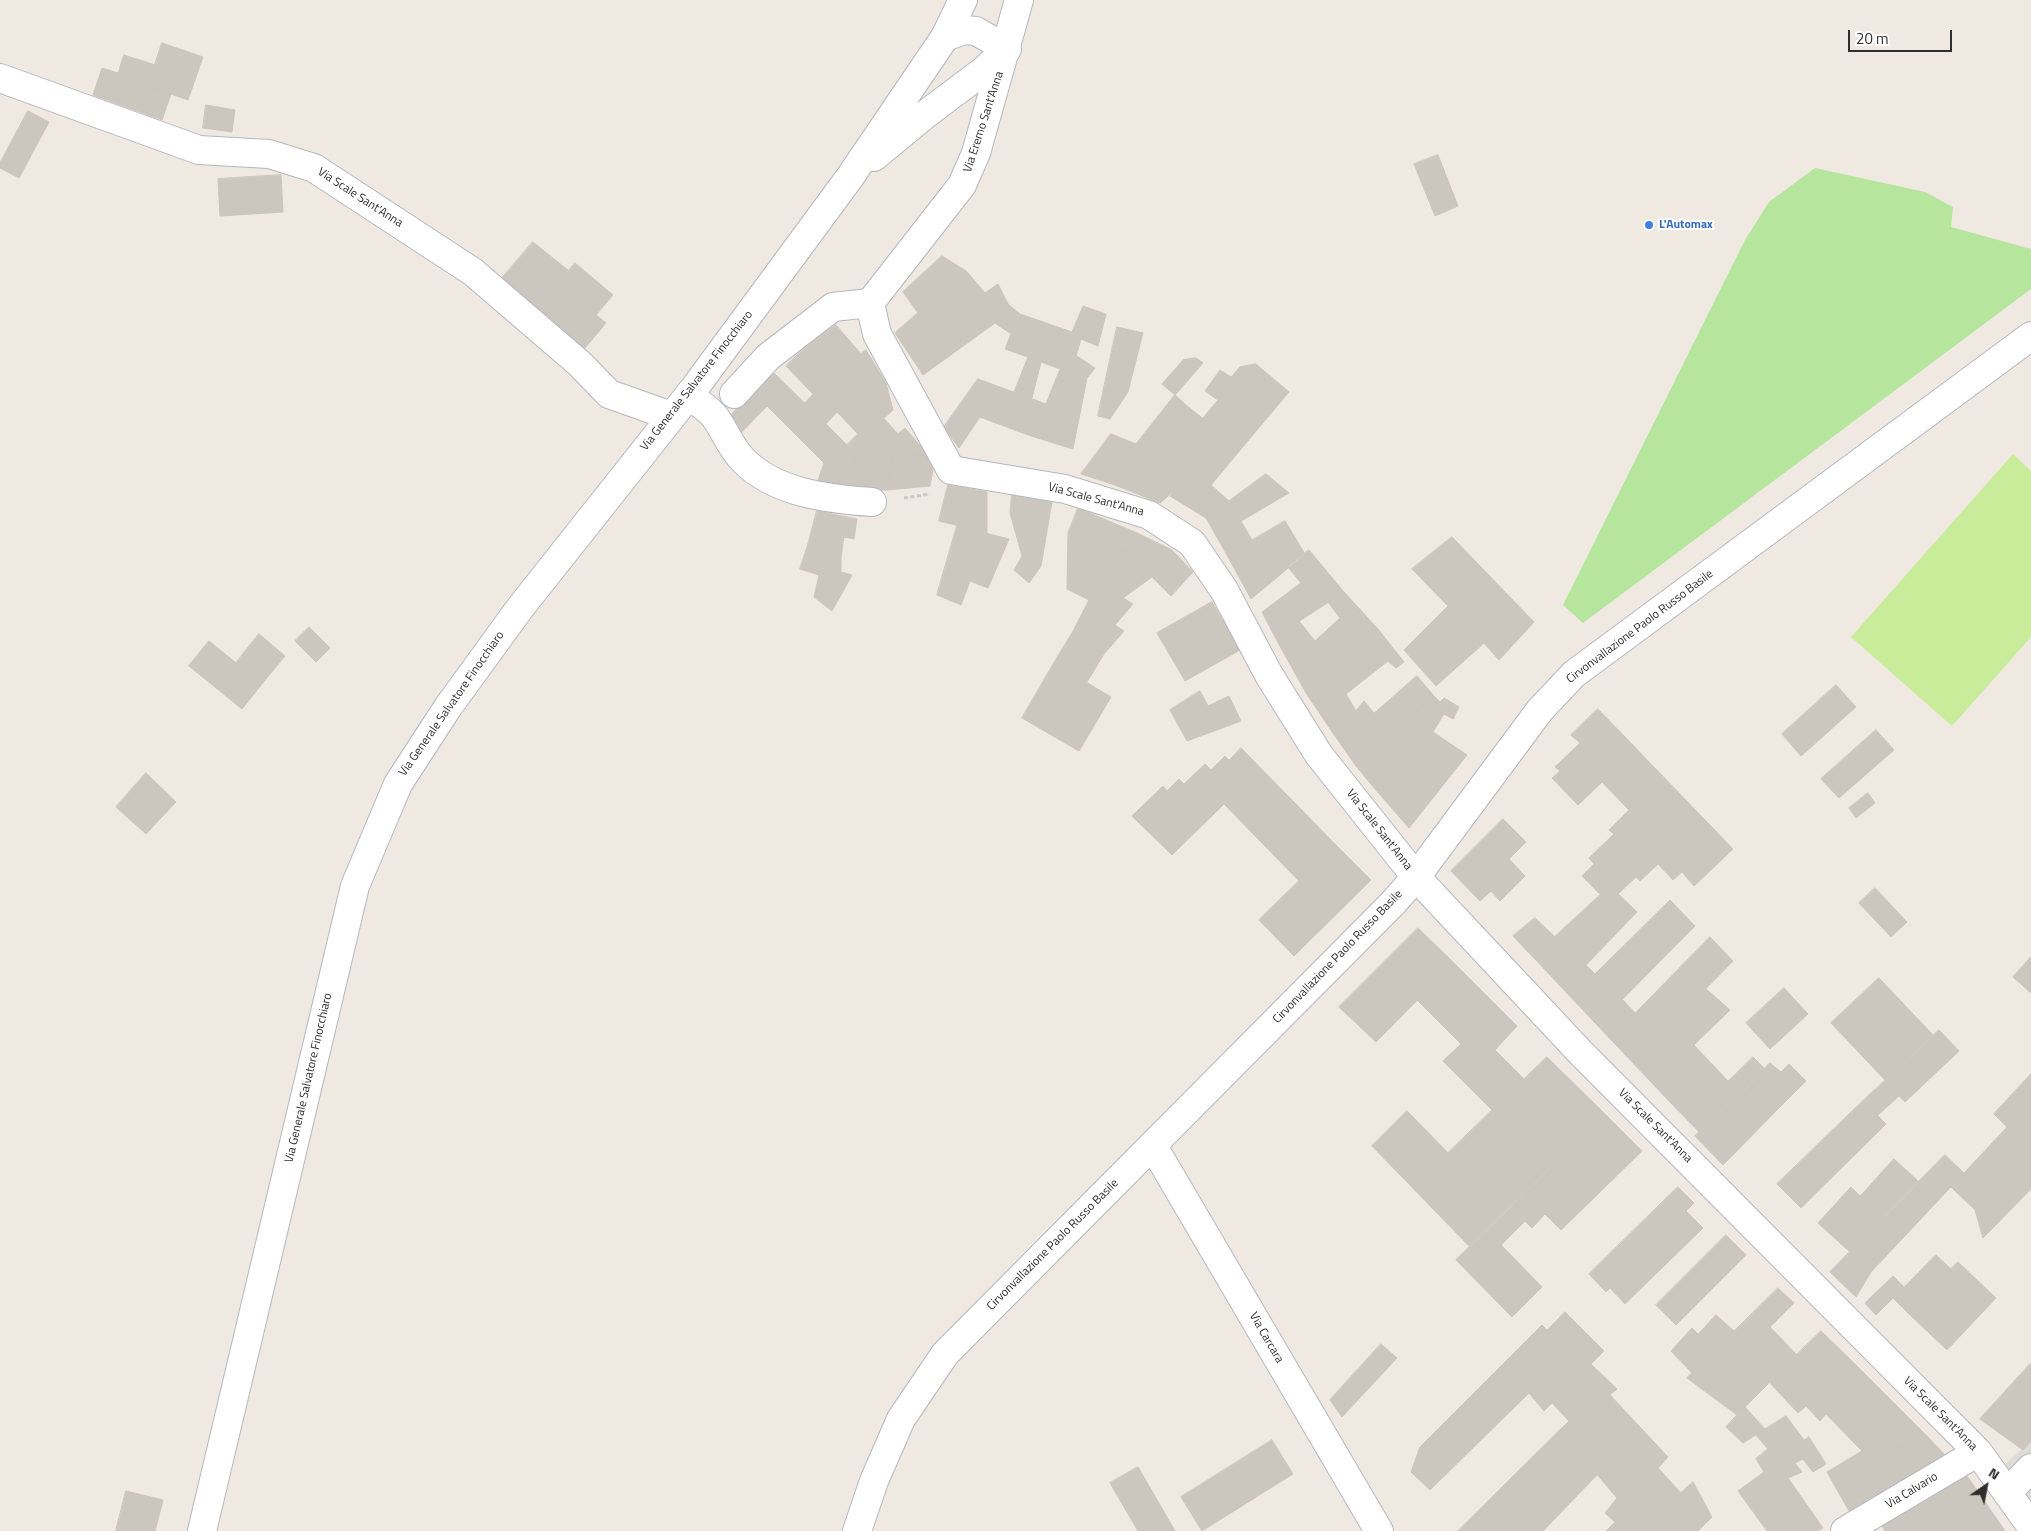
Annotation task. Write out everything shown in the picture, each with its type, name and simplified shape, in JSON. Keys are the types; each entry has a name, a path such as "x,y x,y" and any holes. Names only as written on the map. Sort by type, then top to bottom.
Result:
{"street":[{"path":"850,177 945,37 963,0"},
{"name":"Via Eremo Sant'Anna","path":"870,303 962,185 976,153 1019,0"},
{"path":"850,177 926,114 982,72 1006,49 976,31 964,30 945,37"},
{"name":"Via Scale Sant'Anna","path":"0,78 199,150 269,154 314,168 473,272 580,364 610,394 671,416"},
{"name":"Via Generale Salvatore Finocchiaro","path":"202,1531 355,886 373,839 398,784 448,707 520,608 689,395 850,177"},
{"path":"734,394 768,357 833,307 870,303 876,334 951,470"},
{"name":"Cirvonvallazione Paolo Russo Basile","path":"857,1531 874,1480 901,1420 945,1354 1394,903 1416,877 1540,710 1574,674 2031,336"},
{"path":"689,395 714,416 743,459 762,475 785,488 844,500 872,502"},
{"name":"Via Scale Sant'Anna","path":"951,470 1065,489 1149,514 1192,543 1224,590 1269,675 1319,755 1416,877 1581,1053 1978,1452 2031,1526"},
{"name":"Via Carcara","path":"1153,1146 1378,1531"},
{"name":"Via Calvario","path":"1845,1531 1978,1452"},
{"path":"2007,1493 2031,1468"}],"path":[{"path":"872,502 936,493 951,470"}],"green space":[{"path":"1815,168 1925,192 1953,207 1951,227 2031,249 2031,289 1583,623 1563,605 1745,240 1769,202"},
{"path":"2013,454 2031,471 2031,637 1952,726 1851,637"}],"shaded area":[{"path":"2031,1441 2031,1526 1994,1474"}],"building":[{"path":"162,43 203,57 188,100 148,86"},
{"path":"124,55 155,65 148,86 171,94 162,120 93,95 102,68 118,73"},
{"path":"206,105 235,110 232,132 203,128"},
{"path":"28,111 49,122 19,178 0,168 0,163"},
{"path":"1438,155 1458,206 1435,216 1414,164"},
{"path":"281,175 283,212 220,216 218,179"},
{"path":"533,242 569,271 532,316 496,285"},
{"path":"942,256 966,271 918,313 903,292"},
{"path":"575,263 613,295 596,315 606,323 579,355 532,316"},
{"path":"966,271 985,293 998,284 1008,304 995,323 923,375 895,333"},
{"path":"1008,304 1020,314 1072,332 1083,306 1106,314 1098,346 1081,339 1071,373 1041,362 1032,398 1014,392 1028,357 1005,349 1011,334 995,323"},
{"path":"836,325 861,354 832,378 805,348"},
{"path":"1117,327 1143,333 1128,392 1110,419 1098,416"},
{"path":"805,348 871,421 858,434 837,412 826,424 805,403 813,394 786,366"},
{"path":"866,350 886,383 893,410 884,418 879,413 871,421 832,378"},
{"path":"1077,356 1095,368 1087,378 1073,449 1028,435 1038,401 1046,404 1060,369 1071,373"},
{"path":"1196,358 1203,363 1175,395 1162,384 1183,360"},
{"path":"1256,364 1289,392 1241,449 1203,418 1218,400 1205,391 1220,370 1231,377 1240,367"},
{"path":"773,372 826,424 806,445 767,406 737,437 727,419"},
{"path":"978,379 1038,401 1028,435 980,417 959,448 944,427"},
{"path":"1175,395 1186,405 1165,430 1181,443 1158,468 1181,485 1160,503 1115,485 1136,444"},
{"path":"1186,405 1241,449 1211,485 1229,501 1206,518 1170,496 1181,485 1158,468 1181,443 1165,430"},
{"path":"879,413 898,434 905,428 930,457 893,450 887,490 848,491 856,453 847,445"},
{"path":"826,424 847,445 827,466 806,445"},
{"path":"1111,434 1136,444 1115,485 1081,474"},
{"path":"847,445 856,453 848,491 816,486 824,463 827,466"},
{"path":"893,450 930,457 934,464 930,486 887,490"},
{"path":"1266,474 1289,493 1241,521 1252,540 1227,555 1206,518"},
{"path":"948,485 987,492 987,533 939,521"},
{"path":"1012,495 1052,502 1041,566 1029,583 1014,570 1022,556 1010,513"},
{"path":"1078,508 1137,533 1126,552 1115,549 1089,600 1067,589 1068,533"},
{"path":"817,511 857,519 854,539 844,537 841,557 808,545"},
{"path":"1285,521 1305,554 1251,599 1227,555"},
{"path":"957,526 1009,539 988,588 970,581 961,605 937,595"},
{"path":"1137,533 1172,550 1193,572 1171,596 1152,577 1123,598 1133,604 1115,625 1124,631 1104,654 1071,635 1115,549 1126,552"},
{"path":"1452,537 1534,622 1499,660 1484,643 1436,686 1404,650 1448,606 1412,569"},
{"path":"808,545 841,557 841,572 852,575 832,611 814,597 819,575 800,569"},
{"path":"1309,550 1344,592 1275,637 1262,612 1301,583 1288,567"},
{"path":"1344,592 1378,629 1306,693 1275,637 1299,621 1315,641 1340,618 1328,602"},
{"path":"1212,602 1240,650 1185,681 1157,633"},
{"path":"309,627 330,648 316,662 295,641"},
{"path":"1378,629 1404,662 1396,668 1388,661 1346,694 1356,711 1335,736 1306,693"},
{"path":"259,634 285,656 262,684 236,663"},
{"path":"1071,635 1104,654 1087,682 1054,663"},
{"path":"209,641 262,684 242,709 189,666"},
{"path":"1054,663 1111,697 1079,751 1022,718"},
{"path":"1417,676 1434,696 1356,766 1335,736 1364,701 1374,713"},
{"path":"1836,685 1856,707 1801,756 1782,734"},
{"path":"1200,691 1208,706 1229,696 1241,721 1187,741 1170,710"},
{"path":"1434,696 1440,702 1444,698 1459,707 1453,719 1444,714 1417,758 1375,789 1356,766"},
{"path":"1598,709 1733,849 1694,886 1682,872 1673,880 1658,864 1640,881 1636,877 1618,894 1610,886 1601,895 1582,876 1594,864 1589,858 1614,834 1609,830 1629,810 1602,782 1578,805 1552,778 1560,771 1555,767 1580,743 1571,735"},
{"path":"1876,730 1894,750 1839,798 1821,779"},
{"path":"1433,732 1467,755 1409,828 1375,789 1417,758"},
{"path":"1241,748 1336,845 1299,881 1224,804 1172,855 1132,816 1163,786 1167,791 1179,779 1184,784 1205,764 1211,770 1225,756 1229,760"},
{"path":"146,773 176,802 146,834 116,807"},
{"path":"1868,793 1875,803 1856,818 1849,808"},
{"path":"1503,819 1526,842 1509,859 1525,876 1500,901 1491,891 1480,901 1451,871"},
{"path":"1336,845 1371,880 1294,956 1259,920"},
{"path":"1610,886 1637,912 1586,965 1595,974 1670,900 1695,926 1597,1025 1533,957"},
{"path":"1875,888 1907,922 1891,937 1859,903"},
{"path":"1535,918 1555,937 1533,957 1513,936"},
{"path":"1418,928 1454,963 1376,1042 1339,1007"},
{"path":"1710,937 1733,961 1633,1063 1597,1025 1622,999 1635,1013"},
{"path":"2031,957 2031,993 2013,977"},
{"path":"1454,963 1517,1026 1495,1050 1524,1079 1492,1110 1443,1061 1461,1044 1417,1000"},
{"path":"1879,978 1933,1035 1885,1080 1831,1023"},
{"path":"1784,988 1808,1014 1770,1049 1746,1023"},
{"path":"1706,989 1730,1010 1694,1045 1709,1061 1669,1101 1633,1063"},
{"path":"1939,1030 1959,1051 1905,1102 1899,1096 1877,1116 1863,1101"},
{"path":"1547,1057 1605,1114 1505,1211 1448,1153"},
{"path":"1753,1057 1765,1069 1699,1132 1669,1101 1709,1061 1728,1081"},
{"path":"1770,1063 1781,1072 1789,1064 1806,1081 1776,1111 1750,1084"},
{"path":"2031,1074 2031,1189 1983,1238 1975,1210 1951,1187 2007,1127 1994,1114"},
{"path":"1750,1084 1776,1111 1723,1165 1695,1136"},
{"path":"1863,1101 1886,1124 1801,1208 1777,1184"},
{"path":"1407,1111 1505,1211 1469,1246 1372,1146"},
{"path":"1605,1114 1642,1151 1561,1230 1545,1214 1532,1228 1525,1221 1501,1245 1542,1287 1512,1317 1456,1260"},
{"path":"1945,1155 1964,1173 1871,1272 1856,1297 1830,1272"},
{"path":"1894,1159 1918,1181 1850,1252 1818,1223 1851,1187 1860,1196"},
{"path":"1678,1187 1694,1203 1686,1211 1703,1228 1625,1304 1610,1288 1606,1292 1589,1274"},
{"path":"1726,1235 1746,1255 1676,1325 1656,1305"},
{"path":"1936,1255 1951,1269 1908,1313 1893,1298 1876,1315 1865,1303 1893,1276 1904,1287"},
{"path":"1958,1262 1996,1298 1947,1350 1908,1313"},
{"path":"1778,1288 1794,1303 1770,1327 1797,1355 1737,1415 1687,1378"},
{"path":"1565,1312 1604,1351 1544,1411 1529,1393 1430,1490 1411,1472 1420,1447 1542,1325 1547,1330"},
{"path":"1716,1315 1734,1331 1692,1373 1671,1351 1692,1328 1698,1334"},
{"path":"1821,1331 1855,1364 1826,1393 1817,1385 1806,1406 1798,1413 1769,1382"},
{"path":"1381,1344 1397,1358 1342,1417 1330,1400"},
{"path":"2031,1363 2031,1441 2023,1450 1980,1419"},
{"path":"1591,1364 1617,1389 1610,1395 1668,1457 1658,1468 1681,1493 1642,1528 1560,1430 1569,1421 1552,1403"},
{"path":"1855,1364 1924,1433 1898,1448 1883,1432 1862,1451 1826,1414 1820,1421 1806,1406 1817,1385 1826,1393"},
{"path":"1745,1407 1765,1429 1743,1443 1726,1427"},
{"path":"1786,1416 1804,1440 1792,1450 1782,1441 1768,1449 1756,1435"},
{"path":"1560,1430 1597,1475 1543,1531 1458,1531"},
{"path":"1883,1432 1919,1470 1849,1511 1827,1472 1862,1451"},
{"path":"1924,1433 1945,1455 1919,1470 1898,1448"},
{"path":"1809,1437 1826,1464 1813,1472 1803,1459 1795,1463 1802,1472 1788,1478 1768,1449 1782,1441 1792,1450"},
{"path":"1272,1440 1293,1474 1202,1531 1181,1497"},
{"path":"1768,1449 1823,1528 1817,1531 1767,1531 1738,1491 1764,1472 1756,1459"},
{"path":"1138,1467 1175,1531 1138,1531 1110,1483"},
{"path":"1965,1473 2005,1531 1916,1531 1903,1511"},
{"path":"1693,1482 1712,1517 1698,1531 1606,1531 1615,1522 1605,1513 1617,1498 1642,1528"},
{"path":"126,1491 163,1500 155,1531 116,1531"},
{"path":"1903,1511 1916,1531 1885,1531 1881,1524"}],"place":[{"name":"L'Automax","path":"1649,225"}]}
